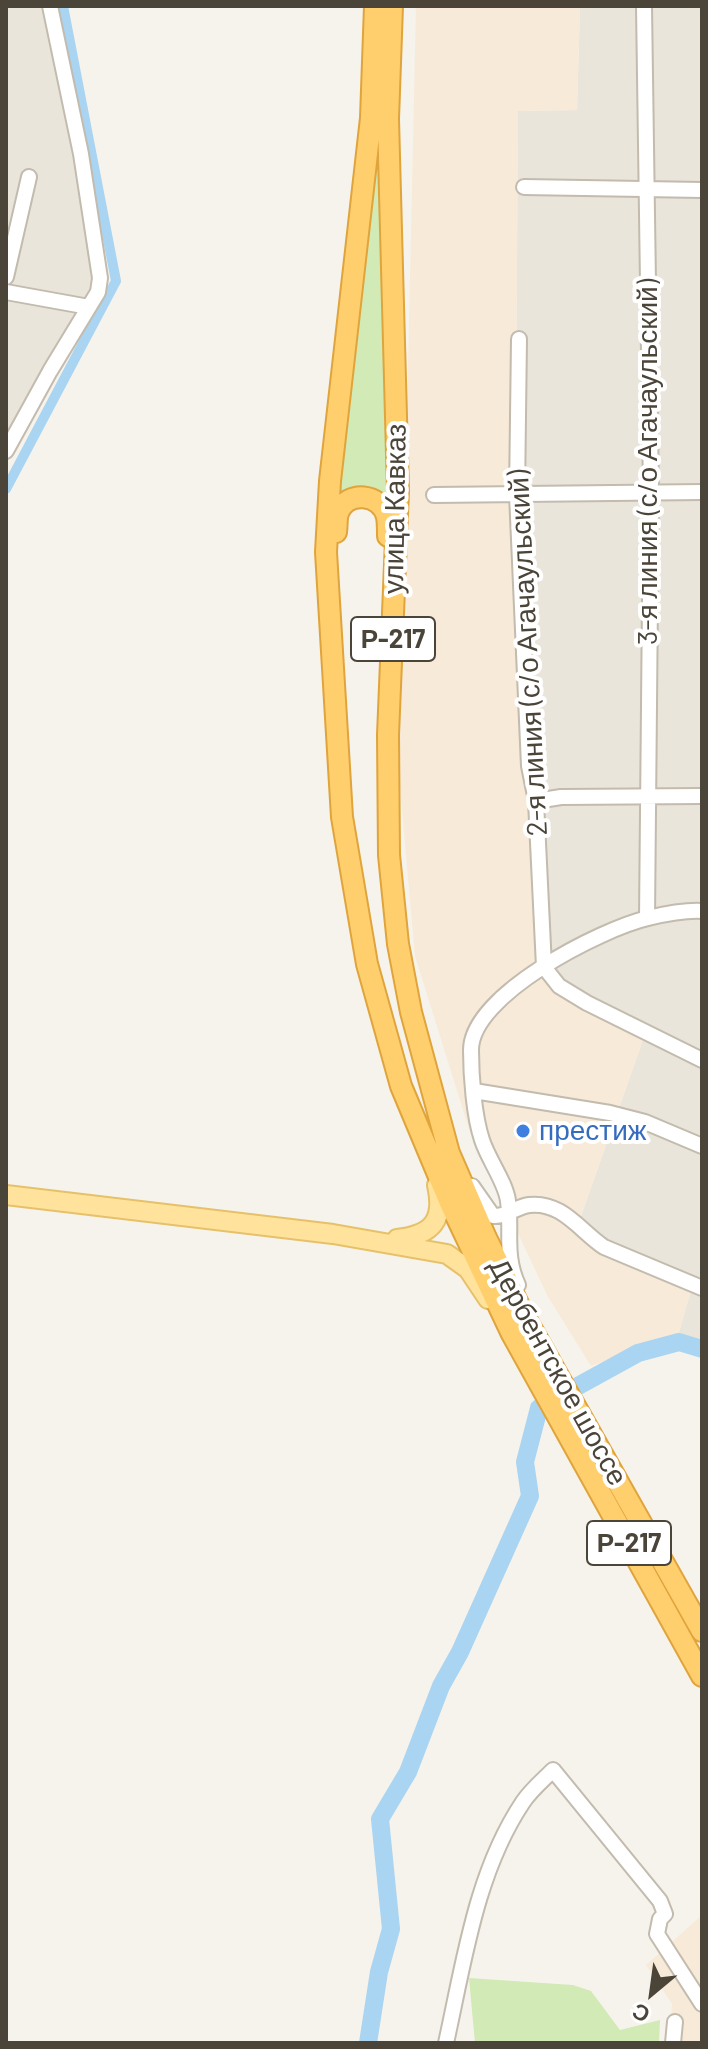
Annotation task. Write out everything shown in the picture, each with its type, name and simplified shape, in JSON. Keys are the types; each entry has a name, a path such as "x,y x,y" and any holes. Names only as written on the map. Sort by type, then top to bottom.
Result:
{"highway":[{"path":"375,6 371,118 330,481 326,552 342,817 367,964 401,1086 440,1155 512,1334"},
{"name":"улица Кавказ","path":"392,6 388,119 398,491 388,735 389,855 398,944 440,1155 486,1238"},
{"path":"330,639 337,515 352,499 363,496 381,506 387,516 392,648"},
{"name":"Дербентское шоссе","path":"486,1238 544,1352 702,1631"},
{"name":"Р-217","path":"512,1334 702,1676"}],"main road":[{"path":"378,1241 419,1236 434,1224 441,1203 440,1155"},
{"path":"6,1195 177,1214 378,1241 447,1254 468,1269 512,1334"}],"street":[{"path":"6,451 98,292 100,278 81,154 50,6"},
{"name":"3-я линия (с/о Агачаульский)","path":"644,6 651,492 647,918"},
{"path":"6,277 29,177"},
{"path":"524,187 702,190"},
{"path":"6,292 89,307"},
{"name":"2-я линия (с/о Агачаульский)","path":"519,339 517,494 529,766 536,801 544,967"},
{"path":"434,495 702,492"},
{"path":"536,801 561,797 702,796"},
{"path":"544,1352 513,1273 509,1200 481,1139 471,1047 478,1024 492,1005 544,967 606,933 647,918 702,911"},
{"path":"544,967 559,986 587,1003 702,1060"},
{"path":"474,1091 621,1116 645,1122 702,1146"},
{"path":"440,1155 493,1216 530,1205 545,1206 571,1218 604,1247 702,1288"},
{"path":"446,2043 467,1946 493,1856 524,1800 553,1770 660,1901 665,1914 660,1919 657,1934 702,2004"},
{"path":"673,2043 675,2022"}],"shaded area":[{"path":"6,6 56,6 105,263 104,290 6,460"},
{"path":"416,6 580,6 577,110 518,111 515,558 542,978 593,1011 644,1037 574,1235 692,1287 675,1346 642,1348 591,1366 547,1295 469,1129 415,956 399,776"},
{"path":"580,6 702,6 702,1352 675,1346 692,1287 574,1236 644,1037 593,1011 542,978 515,558 518,111 577,110"},
{"path":"702,1915 702,2043 669,2043 672,2004 646,1965"}],"green space":[{"path":"379,145 391,503 386,496 366,486 344,492 335,502"},
{"path":"469,1978 573,1985 591,1991 620,2030 660,2020 659,2043 475,2043"}],"waterway":[{"path":"6,489 116,281 63,6"},
{"path":"578,1386 638,1353 679,1342 702,1349"},
{"path":"368,2043 379,1972 391,1929 380,1819 408,1772 441,1686 460,1652 530,1496 525,1462 539,1408"}],"place":[{"name":"престиж","path":"523,1131"}]}
